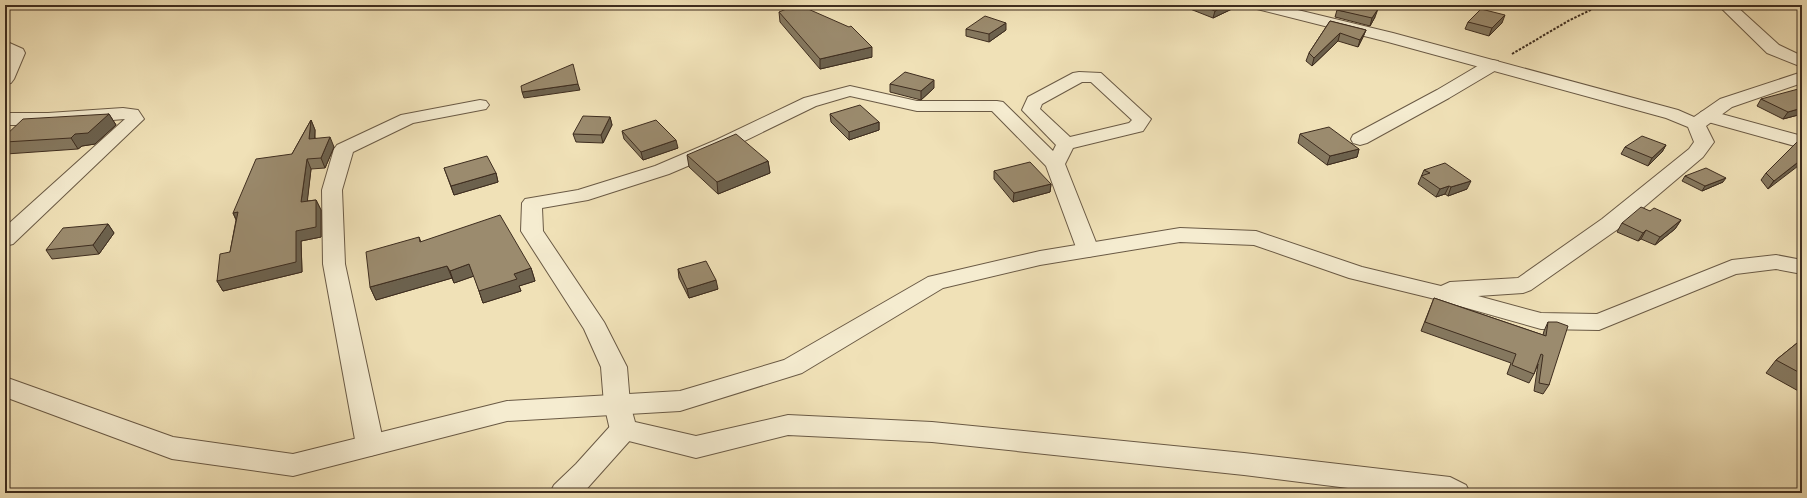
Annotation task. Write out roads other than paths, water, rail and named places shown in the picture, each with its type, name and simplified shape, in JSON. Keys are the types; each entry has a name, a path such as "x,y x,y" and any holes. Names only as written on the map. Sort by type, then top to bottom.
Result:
{"street":[{"path":"1258,5 1393,38 1672,114 1802,142"},
{"path":"1726,5 1773,49 1802,62"},
{"path":"5,46 17,53 5,79"},
{"path":"1360,139 1436,98 1492,65"},
{"path":"1055,164 1066,144 1136,127 1142,119 1096,77 1079,77 1034,101 1031,110 1066,144"},
{"path":"1702,120 1726,103 1802,77"},
{"path":"564,493 586,472 620,417 614,367 595,328 532,231 532,203 581,196 662,170 723,144 810,102 850,91 917,106 996,106 1055,164 1088,250"},
{"path":"370,446 334,264 332,190 344,149 408,119 480,105"},
{"path":"5,119 48,119 123,113 132,114 135,120 5,239"},
{"path":"1432,291 1524,285 1610,224 1696,153 1704,142 1702,120"},
{"path":"5,387 172,448 293,465 508,411 620,417 680,401 793,367 936,282 1040,258 1180,235 1256,238 1357,273 1432,291 1541,321 1599,322 1732,267 1776,262 1802,266"},
{"path":"620,417 696,447 788,425 932,432 1252,465 1450,489 1456,493"}]}
